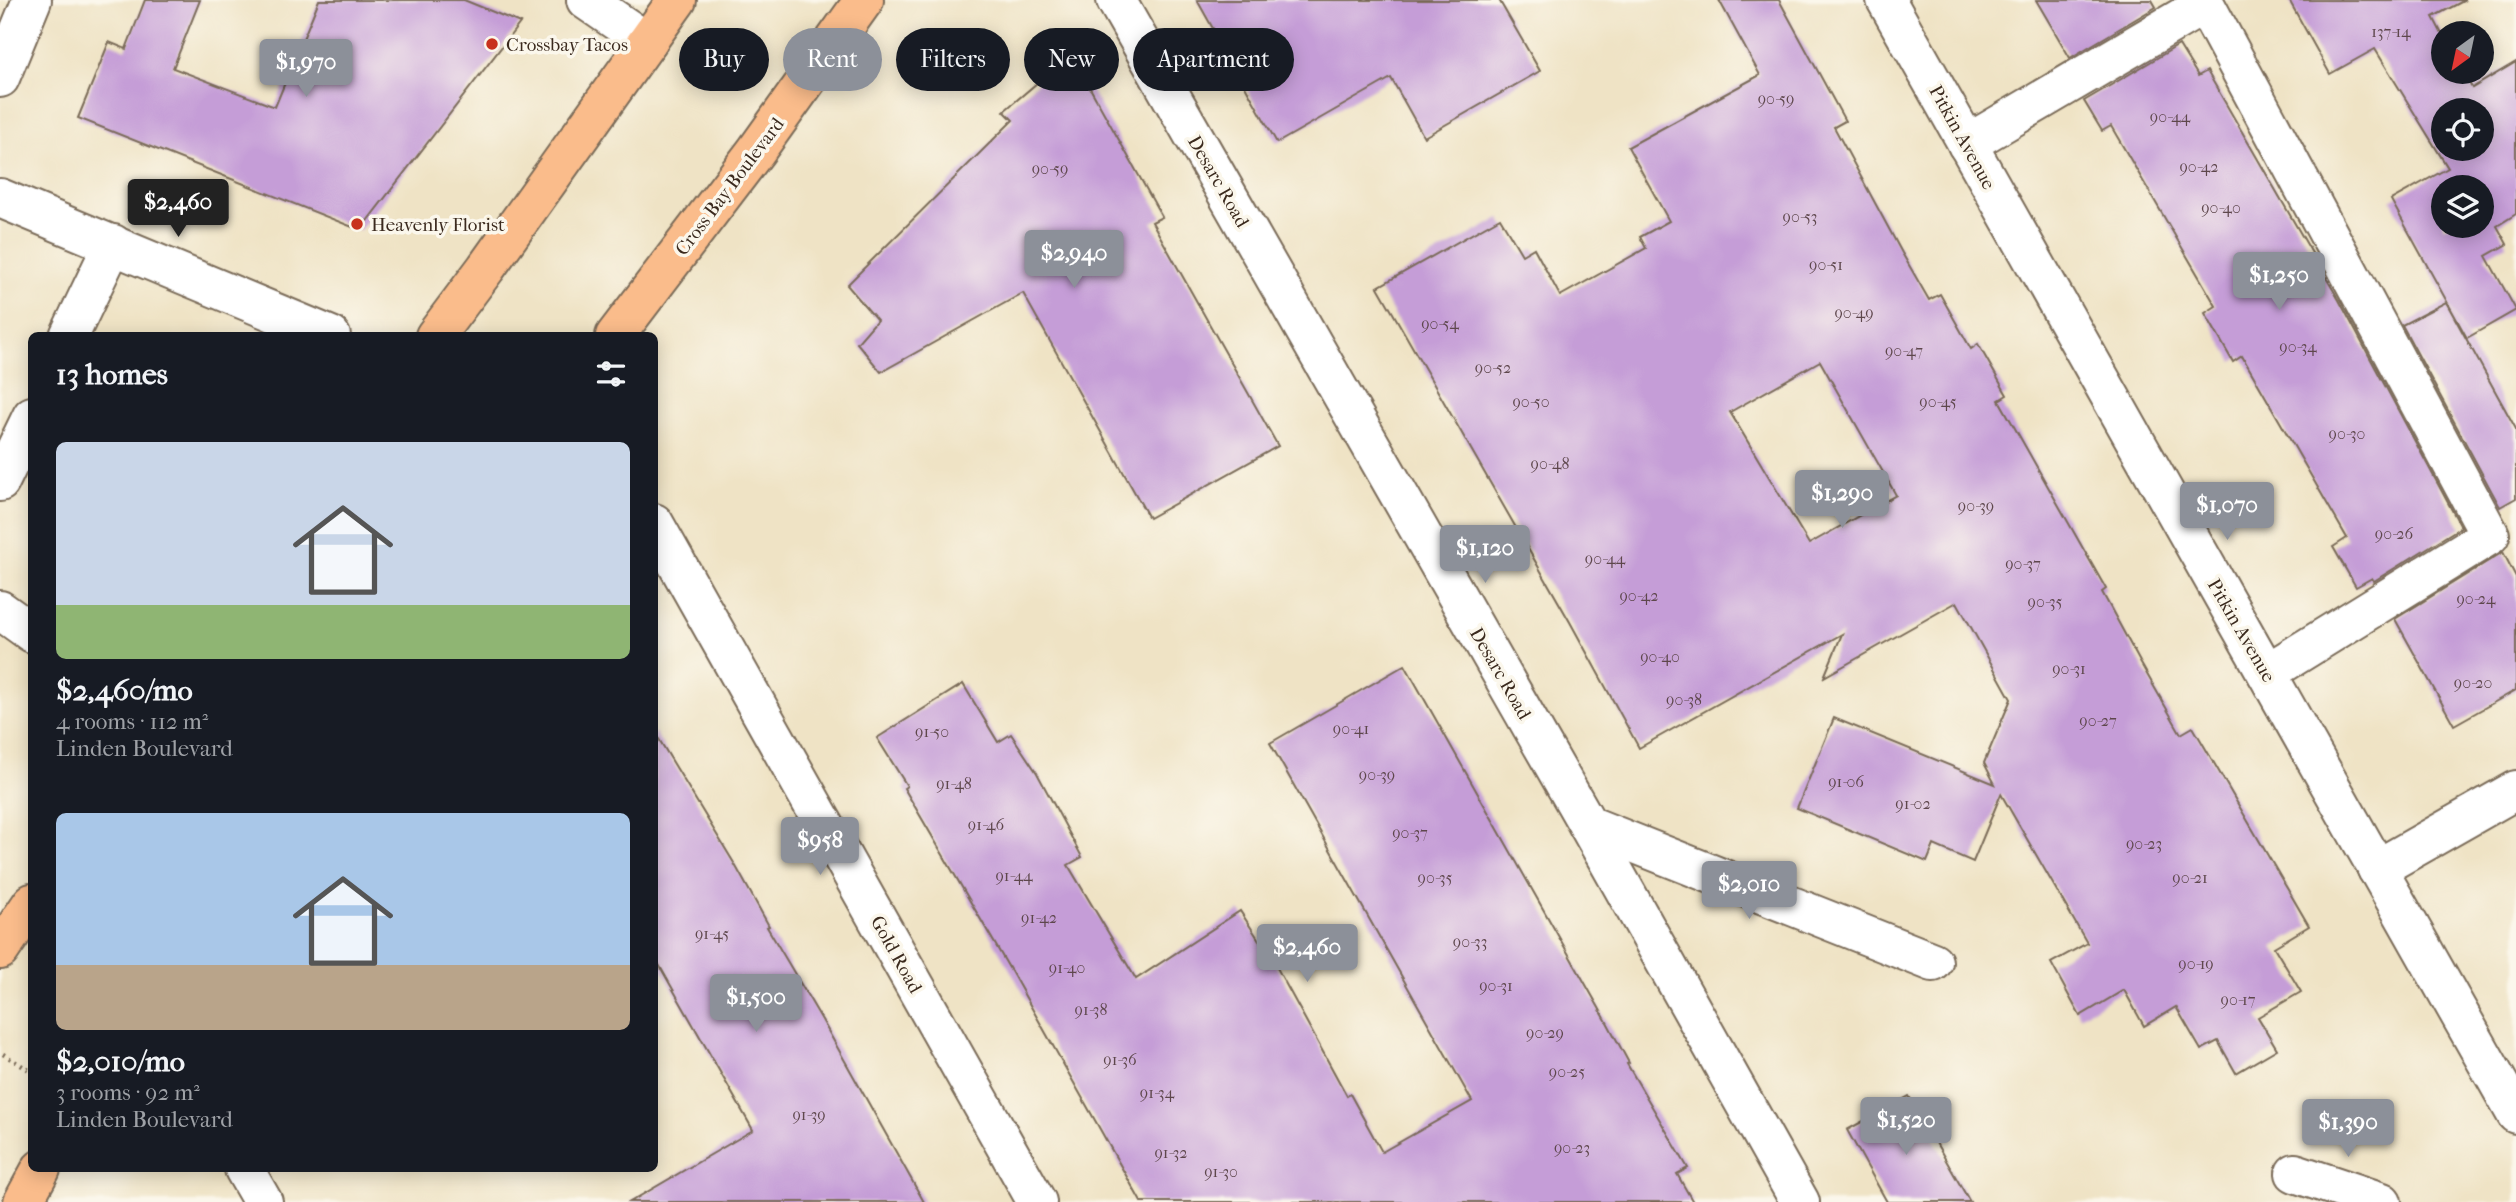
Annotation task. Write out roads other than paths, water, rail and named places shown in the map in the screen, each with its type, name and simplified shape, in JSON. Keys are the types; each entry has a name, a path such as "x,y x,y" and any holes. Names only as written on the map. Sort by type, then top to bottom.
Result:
{"main road":[{"path":"438,332 677,0"},
{"name":"Cross Bay Boulevard","path":"618,332 757,151 864,0"},
{"path":"0,950 28,909"},
{"path":"23,1202 39,1172"}],"street":[{"path":"0,78 32,0"},
{"path":"586,0 647,42"},
{"name":"Desarc Road","path":"1116,0 1588,825 1800,1202"},
{"name":"Pitkin Avenue","path":"1886,0 2516,1114"},
{"path":"1967,144 2205,4 2490,535 2267,674"},
{"path":"0,198 322,332"},
{"path":"71,332 113,244"},
{"path":"0,482 28,424"},
{"name":"Gold Road","path":"658,530 1037,1202"},
{"path":"0,610 28,630"},
{"path":"2377,869 2516,790"},
{"path":"1588,825 1933,962"},
{"path":"246,1172 264,1202"},
{"path":"2295,1173 2382,1202"}],"place":[{"name":"Crossbay Tacos","path":"492,44"},
{"name":"Heavenly Florist","path":"357,224"}]}
